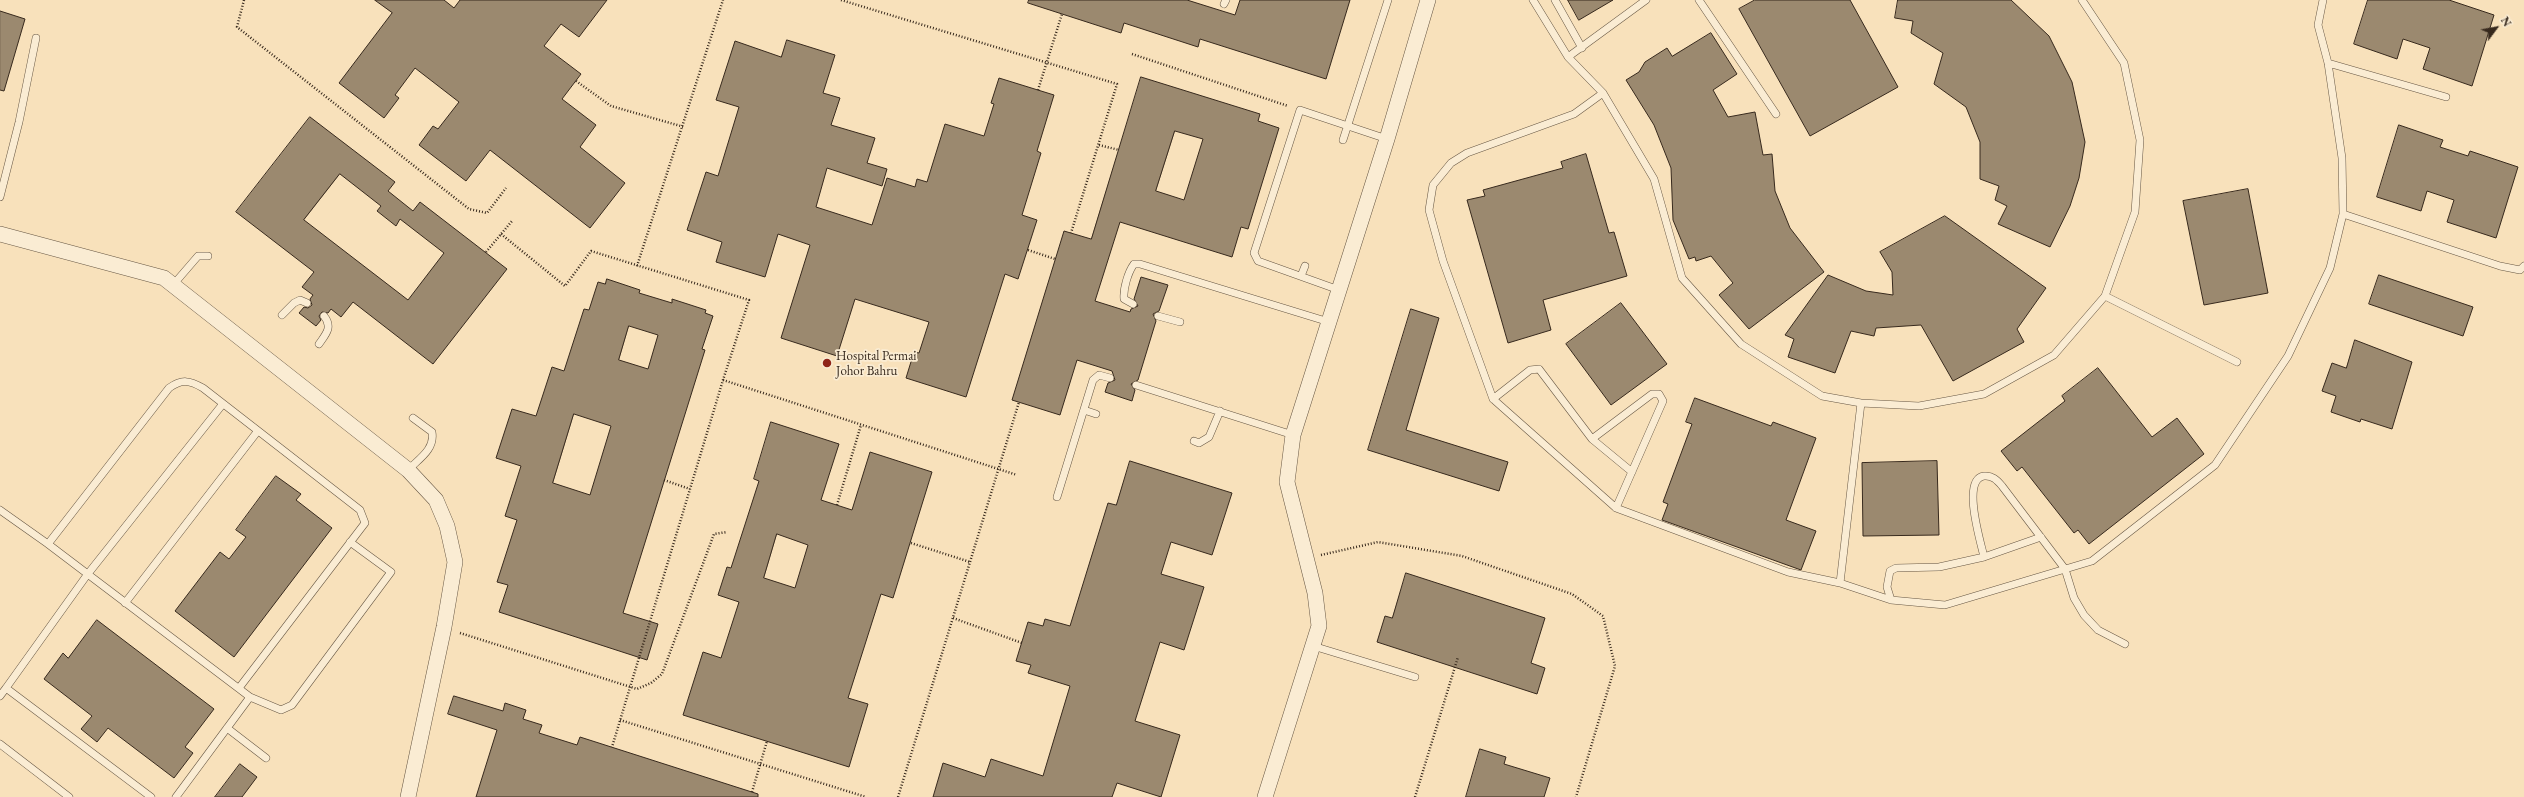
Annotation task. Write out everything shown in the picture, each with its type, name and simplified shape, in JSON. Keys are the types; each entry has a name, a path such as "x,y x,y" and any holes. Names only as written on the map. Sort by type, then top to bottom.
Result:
{"street":[{"path":"1265,797 1318,626 1315,593 1287,482 1293,435 1387,139 1428,0"},
{"path":"0,234 164,278 408,470 436,500 447,526 455,562 444,628 408,797"}],"lane":[{"path":"1343,140 1388,0"},
{"path":"1533,0 1568,57 1603,92 1654,179 1682,278 1741,344 1822,396 1861,403 1919,406 1984,394 2054,356 2105,296 2135,212 2140,140 2124,63 2082,0"},
{"path":"1555,0 1582,48"},
{"path":"1568,57 1646,0"},
{"path":"1699,0 1776,114"},
{"path":"1603,92 1574,114 1467,153 1451,163 1433,185 1429,210 1443,261 1493,399 1616,508 1788,572 1840,583 1891,600 1945,605 2092,561 2215,465 2288,356 2330,268 2343,214 2342,158 2328,63 2318,25 2323,0"},
{"path":"0,197 19,122 36,38"},
{"path":"2328,63 2446,97"},
{"path":"1338,290 1258,261 1254,253 1300,110 1387,139"},
{"path":"2343,214 2500,266 2520,270 2524,266"},
{"path":"173,285 198,256 208,256"},
{"path":"1133,304 1124,299 1123,293 1131,268 1134,264 1140,264 1329,322"},
{"path":"1301,276 1305,266"},
{"path":"2105,296 2237,362"},
{"path":"282,315 294,303 300,300 307,303"},
{"path":"319,344 330,328 329,322 324,316"},
{"path":"1158,316 1180,322"},
{"path":"1493,399 1530,370 1539,369 1592,439 1632,472"},
{"path":"1058,497 1093,380 1099,375 1110,378"},
{"path":"48,544 169,388 178,382 190,381 203,388 222,405 360,510 365,523 239,688"},
{"path":"1136,385 1293,435"},
{"path":"1592,439 1652,394 1659,394 1663,401 1616,508"},
{"path":"1840,583 1861,403"},
{"path":"0,696 88,575 222,405"},
{"path":"1084,410 1096,414"},
{"path":"1194,441 1200,443 1209,437 1220,411"},
{"path":"408,470 432,446 433,440 432,432 413,418"},
{"path":"125,603 257,432"},
{"path":"1984,557 1972,491 1981,477 1989,476 1997,479 2065,569 2074,598 2084,615 2098,630 2125,644"},
{"path":"0,510 48,544 250,697 281,710 292,705 391,572 350,542"},
{"path":"1891,600 1887,587 1890,571 1896,568 1939,567 1984,557 2041,537"},
{"path":"1313,646 1415,677"},
{"path":"6,688 151,797"},
{"path":"176,797 250,697"},
{"path":"227,728 266,758"},
{"path":"0,744 69,797"}],"path":[{"path":"244,0 237,27 468,209 486,213 506,188"},
{"path":"637,266 684,127 723,0"},
{"path":"840,0 1117,84 1072,233"},
{"path":"1038,90 1062,14"},
{"path":"1132,54 1300,110"},
{"path":"576,81 611,106 684,127"},
{"path":"1099,145 1119,150"},
{"path":"486,252 512,221"},
{"path":"501,234 565,286 591,251 749,300 722,380 612,747"},
{"path":"1028,250 1055,259"},
{"path":"722,380 1017,476"},
{"path":"898,797 1019,402"},
{"path":"837,506 861,425"},
{"path":"664,480 690,489"},
{"path":"444,628 637,689 662,674 714,534 727,532"},
{"path":"1305,558 1378,542 1462,556 1572,594 1603,616 1615,666 1576,797"},
{"path":"911,543 970,562"},
{"path":"953,618 1022,643"},
{"path":"1415,797 1458,657"},
{"path":"620,720 866,797"},
{"path":"752,792 767,741"}],"building":[{"path":"375,0 444,0 454,8 460,0 607,0 579,37 561,24 544,46 581,74 562,99 596,125 580,147 625,183 590,228 490,150 466,181 419,145 433,126 438,129 459,102 415,68 395,95 399,98 384,118 339,83 392,13"},
{"path":"1029,0 1187,0 1235,15 1240,0 1350,0 1326,79 1200,39 1198,47 1124,23 1121,33 1028,3"},
{"path":"1568,0 1613,0 1579,20"},
{"path":"1755,0 1850,0 1898,87 1810,136 1739,9"},
{"path":"1898,0 2011,0 2049,36 2072,82 2085,142 2079,178 2070,206 2050,247 1998,224 2007,206 1995,200 1999,186 1980,179 1980,142 1966,107 1934,84 1943,53 1911,33 1913,21 1895,18"},
{"path":"2368,0 2449,0 2494,15 2472,86 2423,69 2430,48 2403,39 2397,59 2354,44"},
{"path":"0,11 25,19 4,91 0,90"},
{"path":"1711,33 1737,74 1713,90 1728,117 1755,112 1763,155 1772,154 1775,191 1790,228 1824,272 1749,329 1719,295 1733,283 1711,256 1696,261 1695,257 1689,259 1673,220 1671,168 1654,125 1626,80 1639,72 1645,62 1667,48 1672,56"},
{"path":"787,40 835,55 823,93 840,98 831,125 875,138 867,163 887,169 882,186 827,168 816,207 872,225 887,178 915,187 917,179 927,182 945,124 984,136 994,104 991,103 999,78 1054,95 1037,151 1041,153 1022,215 1037,220 1018,279 1005,274 966,397 906,378 914,352 919,353 929,322 855,299 837,356 781,338 810,245 778,234 765,277 716,262 722,242 687,230 706,172 718,176 739,107 716,100 735,41 781,57"},
{"path":"1141,77 1260,114 1258,121 1279,128 1248,229 1241,227 1232,257 1120,222 1095,301 1130,312 1131,309 1138,306 1134,299 1141,277 1168,285 1159,311 1153,314 1156,321 1138,380 1131,384 1135,390 1132,401 1105,392 1108,383 1115,380 1112,371 1077,360 1060,415 1012,400 1064,231 1091,239","holes":["1175,131 1203,139 1184,200 1156,191"]},
{"path":"310,117 395,182 388,191 413,211 420,202 507,269 433,364 353,302 341,317 331,309 328,313 322,312 319,316 321,320 316,326 299,313 304,307 308,308 312,305 310,299 313,295 302,287 314,272 236,212","holes":["340,174 381,206 377,211 396,226 400,219 444,253 408,300 304,220"]},
{"path":"2399,125 2443,140 2440,147 2468,156 2470,151 2518,167 2496,238 2447,222 2454,200 2427,191 2421,211 2377,197"},
{"path":"1586,154 1609,233 1614,232 1627,276 1543,300 1551,330 1508,343 1467,200 1485,196 1483,190 1563,168 1561,162"},
{"path":"2248,189 2268,293 2204,305 2183,201"},
{"path":"1945,216 2046,288 2017,329 2024,342 1953,381 1921,325 1876,328 1874,336 1851,331 1835,373 1788,357 1794,339 1785,335 1828,275 1866,291 1893,295 1892,272 1880,252"},
{"path":"2379,275 2473,307 2463,336 2369,304"},
{"path":"607,279 640,290 639,293 672,303 672,299 706,310 705,313 713,316 702,349 705,350 623,613 658,624 647,660 499,612 508,585 497,582 517,520 505,516 521,466 496,458 512,409 536,416 552,367 564,371 584,309 589,310 598,282 605,284","holes":["629,326 658,335 648,369 619,360","574,414 611,426 590,495 553,483"]},
{"path":"1621,303 1667,364 1611,405 1566,344"},
{"path":"1411,309 1439,318 1406,430 1508,462 1499,491 1368,450"},
{"path":"2355,340 2412,362 2392,429 2361,419 2360,422 2331,412 2336,396 2322,391 2332,363 2346,368"},
{"path":"2098,368 2152,437 2177,418 2204,454 2089,544 2078,530 2074,533 2022,467 2017,471 2001,451 2065,401 2062,396"},
{"path":"1695,398 1771,426 1773,422 1816,438 1786,520 1816,531 1801,570 1662,520 1668,504 1663,502 1692,424 1686,422"},
{"path":"771,422 839,444 821,500 852,510 870,452 932,472 893,598 881,594 848,698 868,704 849,767 683,715 703,652 721,658 739,602 718,595 727,567 731,568 759,481 754,479","holes":["777,534 808,545 795,588 764,578"]},
{"path":"1130,461 1232,493 1212,555 1171,542 1161,574 1204,587 1184,650 1160,642 1135,721 1180,735 1161,797 1117,783 1112,797 933,797 943,763 985,777 991,759 1043,776 1070,686 1028,673 1031,665 1016,661 1028,622 1043,626 1045,619 1070,626 1108,503 1116,505"},
{"path":"1937,461 1939,535 1863,536 1862,463"},
{"path":"276,476 301,494 296,500 332,528 234,657 175,611 220,552 229,559 246,537 236,530"},
{"path":"1406,573 1545,618 1531,663 1545,668 1537,694 1377,642 1385,616 1392,618"},
{"path":"97,620 214,709 185,747 193,753 174,778 108,728 97,742 81,729 92,716 44,679 63,653 68,658"},
{"path":"454,696 503,711 505,703 526,710 523,719 542,725 539,733 577,745 580,737 758,794 758,797 476,797 497,730 448,714"},
{"path":"1480,749 1506,757 1504,764 1550,778 1544,797 1466,797"},
{"path":"240,764 257,777 242,797 215,797"}],"place":[{"name":"Hospital Permai Johor Bahru","path":"827,363"}]}
